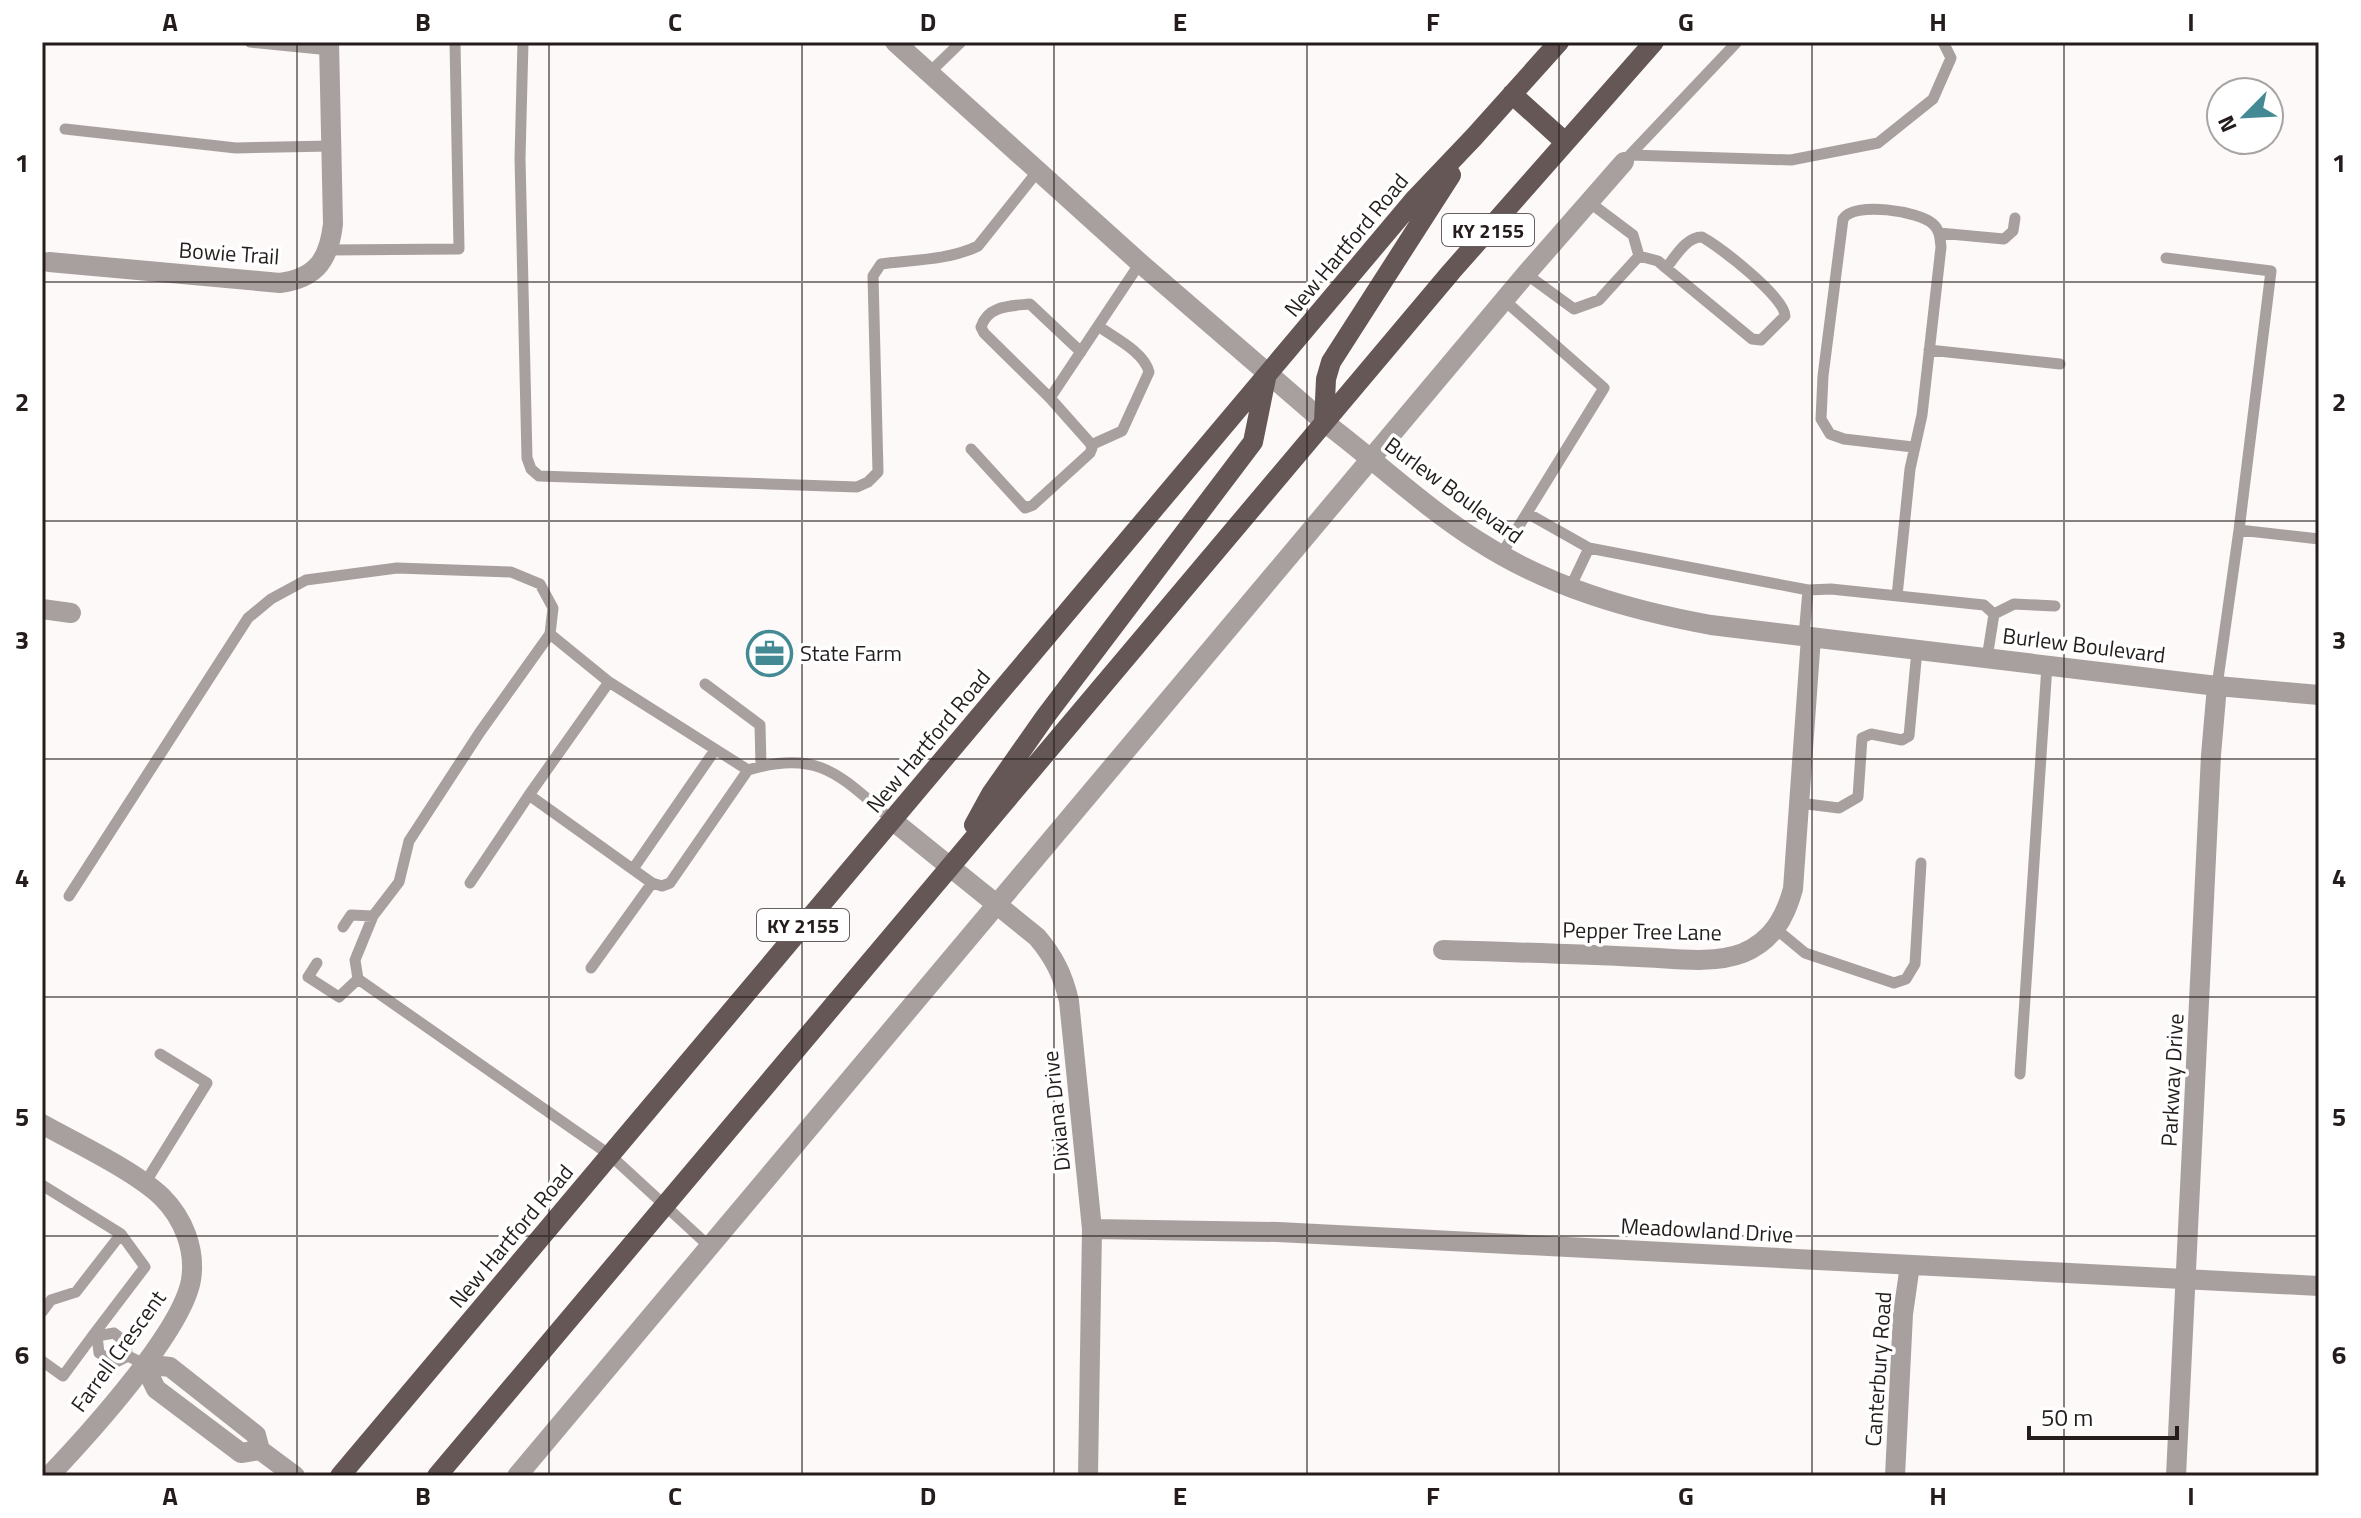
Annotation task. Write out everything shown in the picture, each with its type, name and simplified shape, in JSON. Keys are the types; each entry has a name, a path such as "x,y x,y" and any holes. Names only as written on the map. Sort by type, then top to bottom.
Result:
{"main road":[{"name":"New Hartford Road","path":"340,1476 1414,200 1559,42"},
{"name":"KY 2155","path":"437,1476 1324,422 1654,42"},
{"path":"1512,94 1565,142"},
{"path":"1324,422 1326,379 1331,362 1474,137"},
{"path":"950,867 991,794 1045,717 1253,442 1267,375"}],"street":[{"name":"Burlew Boulevard","path":"895,42 1267,375 1370,460 1477,541 1570,588 1657,615 1711,625 2217,686 2319,695"},
{"path":"328,250 333,224 330,46"},
{"path":"517,1476 1504,300 1627,158"},
{"name":"Bowie Trail","path":"49,262 280,283 296,281 310,274 328,250"},
{"path":"42,609 71,613"},
{"path":"1776,929 1787,911 1793,889 1807,637"},
{"name":"Parkway Drive","path":"2176,1476 2211,755 2217,686"},
{"name":"Dixiana Drive","path":"892,820 1037,937 1052,954 1063,975 1069,1001 1092,1229 1088,1476"},
{"name":"Pepper Tree Lane","path":"1443,950 1719,958 1741,954 1760,944 1776,929"},
{"name":"Farrell Crescent","path":"42,1124 145,1183 176,1213 186,1233 191,1255 191,1279 185,1301 136,1360 82,1442 49,1476"},
{"name":"Meadowland Drive","path":"1092,1229 1278,1232 2319,1286"},
{"name":"Canterbury Road","path":"1895,1476 1903,1314 1910,1265"},
{"path":"136,1360 170,1367 256,1435 260,1450 295,1476"}],"lane":[{"path":"250,42 330,46"},
{"path":"328,250 459,249 455,42"},
{"path":"523,42 520,158 527,458 531,469 539,476 857,487 868,482 878,472 873,276 881,264 930,258 978,246 1037,172"},
{"path":"929,73 961,42"},
{"path":"1627,158 1737,42"},
{"path":"1627,158 1791,160 1878,143 1933,99 1951,58 1943,42"},
{"path":"65,129 236,148 331,146"},
{"path":"1589,202 1633,235 1639,256"},
{"path":"1897,596 1913,447 1919,436 1941,247 1939,233 1932,222 1909,214 1853,210 1846,213 1843,219 1823,376 1821,419 1830,434 1844,439 1913,447"},
{"path":"1939,233 2004,239 2013,231 2015,218"},
{"path":"1639,256 1658,261 1666,268 1752,339 1761,340 1785,316 1783,306 1772,293 1702,237 1689,241 1666,268"},
{"path":"1526,274 1574,309 1599,300 1639,256"},
{"path":"2166,258 2271,271 2217,686"},
{"path":"1050,398 1140,263"},
{"path":"1501,555 1604,388 1504,300"},
{"path":"971,449 1025,508 1033,505 1090,453 1091,445 1050,398 984,333 981,327 986,314 998,308 1030,304 1081,352"},
{"path":"1091,445 1122,431 1149,372 1140,356 1098,326"},
{"path":"1929,350 2060,364"},
{"path":"1527,513 1589,548 1808,590 1831,589 1984,605 1994,614"},
{"path":"2239,530 2319,539"},
{"path":"1570,588 1589,548"},
{"path":"69,896 248,618 271,599 306,580 397,568 511,572 540,584 553,608 550,634 480,732 409,841 399,882 373,916 355,960 358,979 610,1155 710,1247"},
{"path":"1807,637 1808,590"},
{"path":"1994,614 2014,604 2055,606"},
{"path":"1987,658 1994,614"},
{"path":"550,634 609,682 748,770"},
{"path":"1799,803 1839,808 1858,797 1862,738 1871,734 1902,740 1909,736 1917,650"},
{"path":"2020,1074 2047,665"},
{"path":"470,883 609,682"},
{"path":"705,684 760,725 761,766"},
{"path":"633,869 715,750"},
{"path":"529,795 652,883 662,886 670,883 748,770 761,766 785,762 822,766 845,780 892,820"},
{"path":"1776,929 1805,953 1894,983 1906,979 1915,964 1921,863"},
{"path":"591,968 652,883"},
{"path":"343,927 351,915 373,916"},
{"path":"317,963 308,977 339,997 358,979"},
{"path":"145,1183 207,1083 160,1054"},
{"path":"42,1185 121,1234 145,1267 63,1376 42,1361"},
{"path":"42,1312 51,1300 76,1292 121,1234"},
{"path":"114,1333 124,1341 136,1360 114,1363 99,1353 95,1335 114,1333"}],"place":[{"name":"State Farm","path":"769,653"}]}
